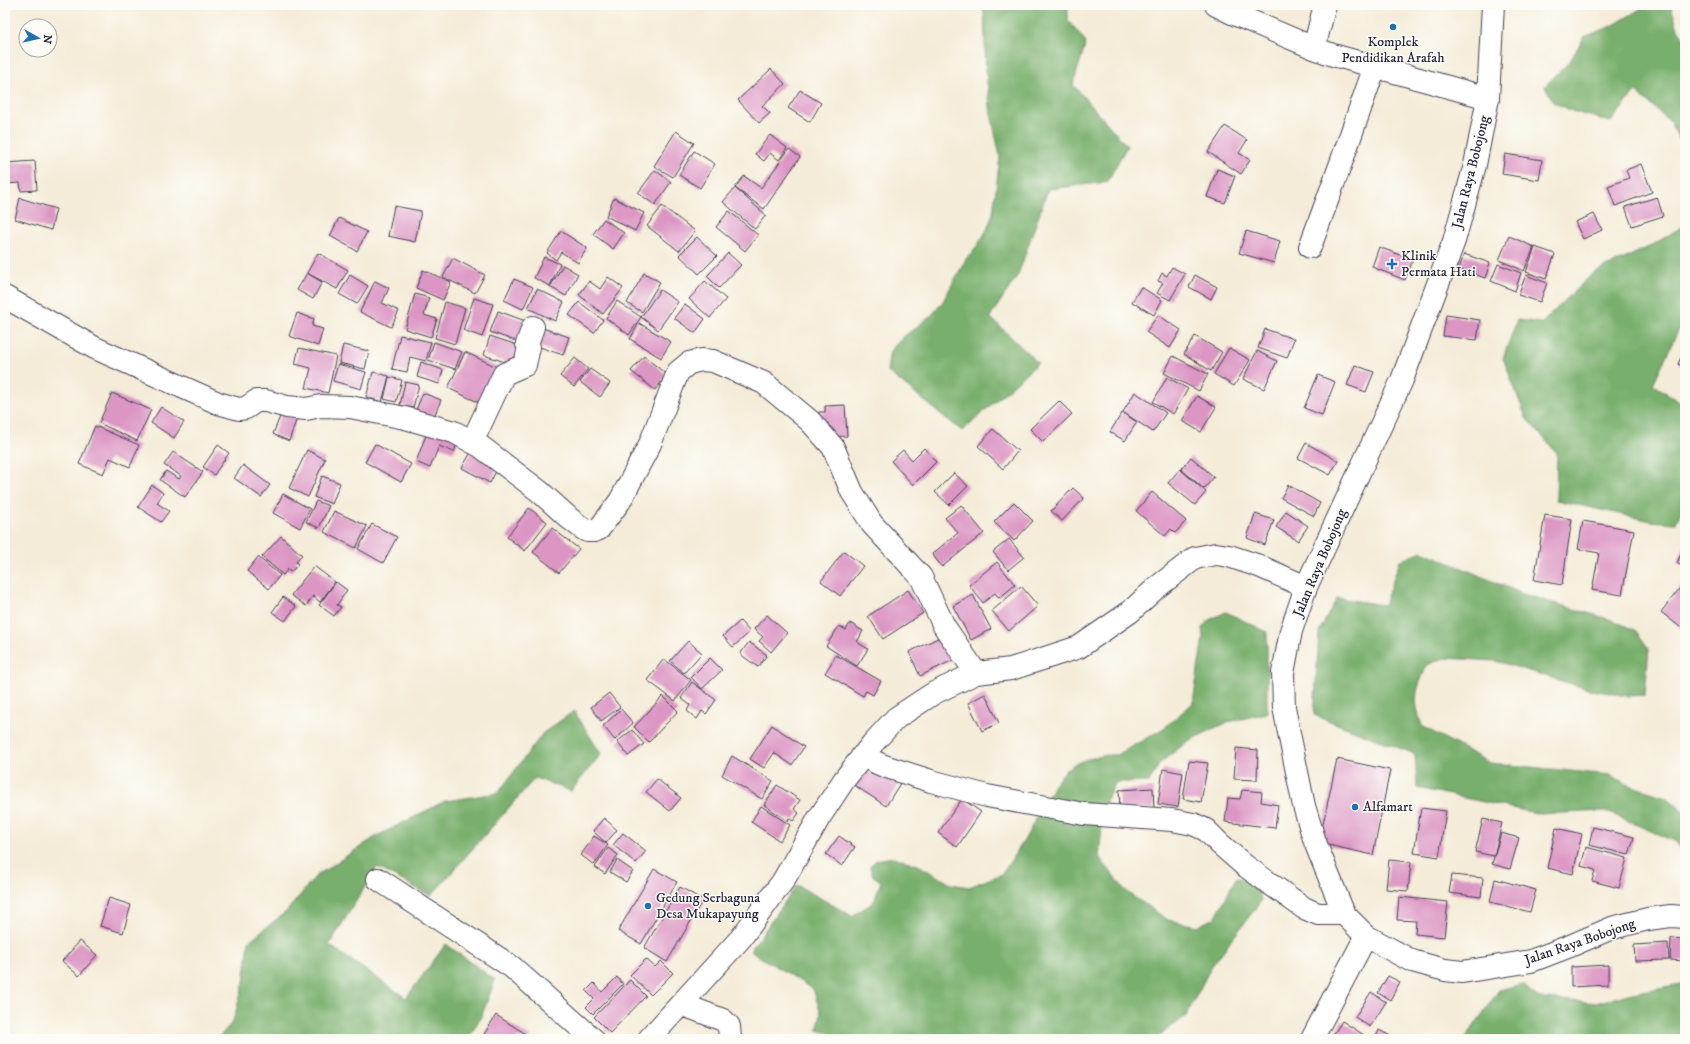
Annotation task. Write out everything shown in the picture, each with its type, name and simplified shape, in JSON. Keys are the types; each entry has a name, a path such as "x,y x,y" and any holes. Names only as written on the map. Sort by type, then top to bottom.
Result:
{"street":[{"path":"1216,5 1251,22 1333,55 1488,98"},
{"path":"1314,48 1325,5"},
{"name":"Jalan Raya Bobojong","path":"1493,5 1488,98 1475,165 1451,248 1402,380 1306,587 1291,631 1283,673 1284,707 1304,806 1315,842 1344,914 1366,936 1412,961 1445,970 1462,972 1531,960 1570,946 1612,928 1648,919 1671,916 1685,917"},
{"path":"1310,247 1375,66"},
{"path":"5,297 94,348 218,403 239,409 246,408 256,401 266,401 287,407 306,409 321,406 350,407 412,420 454,432 480,446 539,491 582,528 594,531 599,528 620,501 650,444 678,372 689,362 702,360 713,361 764,383 810,421 833,447 852,492 872,524 921,577 944,626 976,673"},
{"path":"472,442 504,374 525,365 529,346 527,344 527,340 533,326"},
{"path":"649,1039 740,938 784,881 823,812 844,780 862,756 896,718 934,693 976,673 1011,669 1079,647 1130,612 1156,588 1195,558 1216,554 1229,556 1259,566 1306,587"},
{"path":"862,756 884,766 924,779 987,796 1084,814 1172,820 1193,824 1206,830 1244,865 1304,908 1318,914 1344,914"},
{"path":"378,880 512,967 593,1039"},
{"path":"1312,1039 1366,936"},
{"path":"681,1004 723,1020 729,1026 730,1039"}],"green space":[{"path":"981,5 1068,5 1068,20 1086,42 1073,85 1127,146 1107,182 1048,189 1018,275 990,317 1038,363 962,431 887,371 890,351 903,337 931,316 942,303 966,259 977,246 987,230 993,213 1000,156 991,114 986,73 984,11"},
{"path":"1647,5 1671,6 1678,29 1685,39 1685,150 1670,122 1636,91 1611,122 1572,111 1553,102 1545,86 1570,61 1584,37 1612,26"},
{"path":"1685,225 1685,327 1679,329 1653,384 1685,406 1685,502 1676,523 1651,521 1556,500 1557,453 1526,418 1503,358 1517,320 1542,323 1592,274 1651,246"},
{"path":"1422,551 1523,594 1615,621 1636,631 1649,649 1645,695 1627,696 1592,690 1496,661 1444,658 1427,665 1418,688 1416,701 1422,726 1490,763 1611,775 1626,784 1666,797 1685,811 1685,854 1676,842 1605,811 1540,814 1417,788 1415,754 1314,715 1319,632 1337,598 1384,605 1400,560"},
{"path":"1226,612 1267,632 1267,713 1228,722 1188,741 1160,763 1149,782 1116,782 1104,805 1099,857 1124,889 1168,920 1197,926 1215,918 1236,878 1244,879 1259,890 1261,901 1211,967 1186,1016 1155,1039 891,1039 886,1037 884,1039 846,1039 817,1030 821,1014 813,989 750,951 797,885 852,916 874,902 881,881 873,876 870,867 876,860 894,857 918,865 951,884 969,887 1002,874 1025,839 1054,785 1066,770 1074,764 1088,759 1107,755 1117,755 1164,728 1193,703 1203,637 1202,628 1209,620"},
{"path":"574,711 601,754 571,791 535,778 431,896 377,867 329,945 406,998 446,944 495,980 482,1015 468,1039 218,1039 233,1021 244,983 249,941 287,911 316,876 377,836 445,801 498,793 543,733"},
{"path":"1685,983 1685,1039 1465,1039 1499,990 1522,984 1537,997 1596,1003 1628,994"}],"building":[{"path":"771,69 785,84 762,106 770,113 759,123 738,100"},
{"path":"800,90 821,103 810,122 788,108"},
{"path":"1225,126 1247,140 1239,153 1250,160 1241,174 1208,152"},
{"path":"676,131 694,143 673,177 654,166"},
{"path":"770,135 787,148 779,160 770,153 764,161 755,154"},
{"path":"789,149 800,157 764,209 735,188 744,176 761,188"},
{"path":"694,151 715,164 700,188 679,175"},
{"path":"1505,154 1542,160 1539,180 1502,174"},
{"path":"35,161 37,190 21,191 20,183 5,184 5,163"},
{"path":"1641,164 1652,192 1615,206 1608,186 1629,178 1626,170"},
{"path":"1217,169 1235,176 1225,203 1207,197"},
{"path":"655,170 671,182 655,205 638,193"},
{"path":"735,188 766,215 755,229 723,202"},
{"path":"1657,197 1663,216 1632,226 1625,207"},
{"path":"20,198 56,209 51,230 15,219"},
{"path":"614,198 644,213 635,231 606,216"},
{"path":"394,206 421,211 415,242 388,236"},
{"path":"662,206 695,231 679,251 647,226"},
{"path":"729,211 758,235 745,251 716,227"},
{"path":"1594,214 1602,230 1583,239 1575,222"},
{"path":"339,218 367,232 357,251 330,236"},
{"path":"604,219 624,233 613,249 593,234"},
{"path":"561,231 587,248 578,263 561,252 556,260 547,253"},
{"path":"1246,231 1280,241 1274,263 1239,253"},
{"path":"1509,236 1534,247 1524,271 1499,260"},
{"path":"697,237 717,256 699,274 679,255"},
{"name":"Klinik Permata Hati","path":"1379,247 1413,260 1405,280 1372,267"},
{"path":"1535,247 1555,254 1546,279 1526,272"},
{"path":"318,253 348,270 337,289 307,273"},
{"path":"728,253 741,265 719,288 707,276"},
{"path":"1464,254 1490,263 1485,278 1459,269"},
{"path":"544,257 560,264 550,286 534,278"},
{"path":"453,258 485,275 475,293 443,277"},
{"path":"1498,264 1521,273 1515,291 1491,281"},
{"path":"563,265 578,274 566,296 550,287"},
{"path":"1172,267 1185,274 1170,300 1157,293 1163,283 1158,281 1162,273 1167,276"},
{"path":"423,270 451,282 443,300 416,288"},
{"path":"307,273 322,282 313,299 297,290"},
{"path":"644,273 660,282 642,312 627,303"},
{"path":"350,275 368,286 357,304 339,294"},
{"path":"1195,275 1217,287 1211,299 1189,287"},
{"path":"1526,275 1547,283 1540,302 1518,295"},
{"path":"608,277 623,288 603,314 579,295 589,281 600,289"},
{"path":"514,279 533,287 523,309 504,300"},
{"path":"375,281 389,288 382,303 399,311 391,327 360,312"},
{"path":"705,281 726,299 710,318 689,299"},
{"path":"1141,287 1162,300 1154,315 1132,302"},
{"path":"537,289 564,302 555,321 528,308"},
{"path":"660,290 678,302 658,330 641,317"},
{"path":"415,294 429,298 424,315 437,319 431,337 405,329"},
{"path":"474,298 493,304 482,337 463,330"},
{"path":"617,301 641,317 629,335 606,318"},
{"path":"445,302 465,308 455,344 435,338"},
{"path":"579,302 603,320 594,333 569,315"},
{"path":"685,304 705,319 695,333 674,318"},
{"path":"498,311 531,323 524,344 490,332"},
{"path":"297,313 314,319 312,326 323,329 318,346 289,336"},
{"path":"1158,315 1181,330 1170,348 1146,332"},
{"path":"1446,315 1480,320 1477,340 1443,336"},
{"path":"639,323 671,342 661,358 630,339"},
{"path":"537,326 569,337 563,355 531,344"},
{"path":"1265,329 1294,339 1287,358 1258,348"},
{"path":"400,335 431,342 426,361 410,357 407,372 392,369"},
{"path":"490,336 523,347 517,366 484,355"},
{"path":"1195,336 1222,352 1211,371 1184,354"},
{"path":"434,342 462,352 455,369 428,360"},
{"path":"343,345 369,351 365,369 339,363"},
{"path":"299,348 336,356 328,393 306,388 311,368 295,364"},
{"path":"1229,348 1250,360 1234,386 1214,374"},
{"path":"1685,348 1685,367 1678,364"},
{"path":"1257,351 1277,361 1264,389 1243,379"},
{"path":"465,352 503,370 486,406 448,388"},
{"path":"644,356 667,375 655,390 631,371"},
{"path":"1173,356 1208,374 1199,391 1164,373"},
{"path":"575,358 588,369 574,387 560,376"},
{"path":"421,362 443,370 439,384 417,377"},
{"path":"338,364 366,372 361,389 333,381"},
{"path":"1355,365 1374,372 1366,392 1347,385"},
{"path":"590,369 610,383 600,397 580,382"},
{"path":"373,372 389,376 382,402 366,397"},
{"path":"1318,375 1335,382 1322,415 1304,408"},
{"path":"389,377 402,380 396,402 384,399"},
{"path":"1167,377 1188,389 1173,414 1153,402"},
{"path":"405,382 419,385 413,408 400,405"},
{"path":"1135,392 1166,413 1153,432 1123,412"},
{"path":"112,393 151,410 137,441 99,423"},
{"path":"423,393 441,400 433,419 415,412"},
{"path":"1197,396 1216,407 1201,432 1182,421"},
{"path":"1059,401 1072,414 1043,442 1030,429"},
{"path":"845,405 847,436 829,437 828,423 820,424 819,412 825,412 825,406"},
{"path":"161,407 184,422 174,438 151,423"},
{"path":"283,409 298,415 289,441 273,434"},
{"path":"1122,413 1137,422 1125,441 1110,432"},
{"path":"95,426 139,445 130,467 110,458 103,474 79,464"},
{"path":"429,427 459,439 454,452 439,446 430,468 416,462"},
{"path":"993,429 1018,451 1003,469 978,446"},
{"path":"1306,443 1338,461 1330,475 1298,458"},
{"path":"375,444 411,464 401,482 365,462"},
{"path":"218,445 229,453 214,475 203,467"},
{"path":"924,448 936,462 913,485 891,461 903,450 912,460"},
{"path":"307,450 325,459 308,497 289,488"},
{"path":"173,452 203,472 185,497 160,480 166,471 179,479 181,476 164,465"},
{"path":"471,452 498,467 490,483 462,468"},
{"path":"1191,457 1214,477 1204,489 1181,469"},
{"path":"243,465 270,485 261,497 234,478"},
{"path":"1180,469 1206,492 1195,505 1168,483"},
{"path":"954,473 968,486 949,505 935,492"},
{"path":"322,476 340,483 332,504 314,497"},
{"path":"152,485 163,493 157,503 169,511 161,522 138,507"},
{"path":"1288,485 1320,503 1314,516 1281,498"},
{"path":"1073,488 1084,498 1062,521 1051,511"},
{"path":"1152,492 1186,521 1175,533 1171,529 1165,536 1136,511"},
{"path":"283,494 310,509 300,528 273,513"},
{"path":"316,501 329,506 319,528 306,522"},
{"path":"1014,502 1033,521 1014,541 994,522"},
{"path":"961,505 984,533 942,567 932,554 958,533 945,518"},
{"path":"529,508 547,522 525,551 507,537"},
{"path":"334,511 367,526 356,548 324,532"},
{"path":"1286,511 1308,526 1298,541 1276,527"},
{"path":"1255,514 1274,520 1265,545 1247,538"},
{"path":"1545,515 1572,519 1562,585 1534,580"},
{"path":"1583,521 1634,530 1622,595 1592,590 1599,553 1578,549"},
{"path":"372,524 397,537 383,563 358,549"},
{"path":"552,528 579,549 559,573 533,552"},
{"path":"281,536 302,555 296,562 298,564 291,572 288,569 283,575 262,557"},
{"path":"1009,539 1024,557 1008,570 993,552"},
{"path":"1685,545 1685,566 1677,563"},
{"path":"844,551 863,566 840,596 821,581"},
{"path":"258,557 280,575 269,589 247,571"},
{"path":"997,562 1015,585 999,598 995,593 983,603 969,585"},
{"path":"314,566 335,582 320,602 313,596 306,606 291,595"},
{"path":"336,582 347,590 337,605 341,607 334,616 319,605"},
{"path":"1684,583 1685,584 1685,631 1661,612"},
{"path":"1021,586 1038,606 1009,631 992,611"},
{"path":"908,590 923,613 883,639 868,616"},
{"path":"973,595 991,629 971,640 953,606"},
{"path":"283,597 296,606 285,621 272,612"},
{"path":"767,615 787,633 771,652 759,641 763,637 754,629"},
{"path":"740,621 750,632 733,647 723,636"},
{"path":"850,623 863,631 857,642 868,649 857,666 826,646 839,626 846,630"},
{"path":"942,636 953,660 920,676 909,652"},
{"path":"688,641 702,653 684,673 670,661"},
{"path":"749,642 767,655 758,667 740,654"},
{"path":"836,655 881,681 873,695 866,691 863,696 825,673"},
{"path":"710,658 722,670 702,689 691,677"},
{"path":"664,659 691,680 675,701 647,680"},
{"path":"692,682 716,700 706,714 702,711 697,719 687,711 690,705 681,698"},
{"path":"609,693 620,707 601,721 591,707"},
{"path":"985,694 999,723 982,731 968,703"},
{"path":"663,696 678,711 649,742 634,727"},
{"path":"621,709 633,723 615,740 603,726"},
{"path":"772,725 804,747 792,765 774,753 764,768 750,759"},
{"path":"632,730 644,744 628,756 617,742"},
{"path":"1236,748 1258,750 1257,780 1234,779"},
{"path":"732,756 773,781 762,799 722,775"},
{"name":"Alfamart","path":"1337,759 1390,770 1373,855 1319,843"},
{"path":"1189,761 1208,763 1201,802 1183,799"},
{"path":"878,764 902,780 886,806 851,783 862,767 872,774"},
{"path":"1163,769 1183,773 1178,807 1158,804"},
{"path":"657,779 681,798 670,811 646,792"},
{"path":"777,785 800,800 794,809 799,813 793,821 789,818 788,821 764,805"},
{"path":"1153,788 1154,808 1120,810 1119,790"},
{"path":"1242,790 1262,792 1261,802 1278,805 1275,828 1225,822 1228,798 1240,799"},
{"path":"962,799 981,812 957,847 938,833"},
{"path":"761,806 790,825 780,841 751,822"},
{"path":"1421,808 1446,811 1439,857 1414,853"},
{"path":"604,818 617,830 606,843 593,831"},
{"path":"1483,819 1502,823 1494,856 1475,852"},
{"path":"1593,827 1634,837 1629,855 1589,845"},
{"path":"1556,828 1582,834 1573,874 1547,868"},
{"path":"623,833 646,851 636,863 613,845"},
{"path":"1501,833 1519,838 1510,869 1492,864"},
{"path":"594,836 608,845 594,865 581,855"},
{"path":"839,836 855,847 842,866 826,854"},
{"path":"1586,847 1627,858 1619,888 1592,881 1595,870 1581,866"},
{"path":"608,848 618,855 605,874 595,867"},
{"path":"617,860 633,871 626,882 610,872"},
{"path":"1389,860 1411,862 1408,891 1386,889"},
{"name":"Gedung Serbaguna Desa Mukapayung","path":"654,869 677,882 641,944 618,931"},
{"path":"1452,875 1483,878 1481,897 1449,893"},
{"path":"1495,879 1536,890 1530,912 1490,902"},
{"path":"680,887 703,900 667,962 644,948"},
{"path":"1399,897 1448,902 1444,937 1415,934 1416,921 1397,920"},
{"path":"109,898 131,905 123,933 100,926"},
{"path":"1671,938 1685,939 1685,961 1670,960"},
{"path":"80,941 97,955 79,976 62,961"},
{"path":"1668,943 1669,960 1635,961 1634,945"},
{"path":"646,959 655,967 661,961 673,973 651,995 630,975"},
{"path":"1608,965 1608,985 1571,987 1571,967"},
{"path":"1388,976 1400,982 1390,1000 1378,993"},
{"path":"617,977 623,984 593,1014 586,1007 594,999 586,991 594,983 602,992"},
{"path":"630,980 646,996 610,1033 594,1017"},
{"path":"1371,992 1386,1002 1370,1027 1355,1017"},
{"path":"496,1015 532,1038 481,1039"},
{"path":"1342,1021 1364,1035 1362,1039 1335,1039 1332,1037"},
{"path":"1379,1030 1396,1039 1375,1039"}],"place":[{"name":"Komplek Pendidikan Arafah","path":"1393,27"},
{"name":"Klinik Permata Hati","path":"1392,264"},
{"name":"Alfamart","path":"1355,807"},
{"name":"Gedung Serbaguna Desa Mukapayung","path":"648,906"}]}
